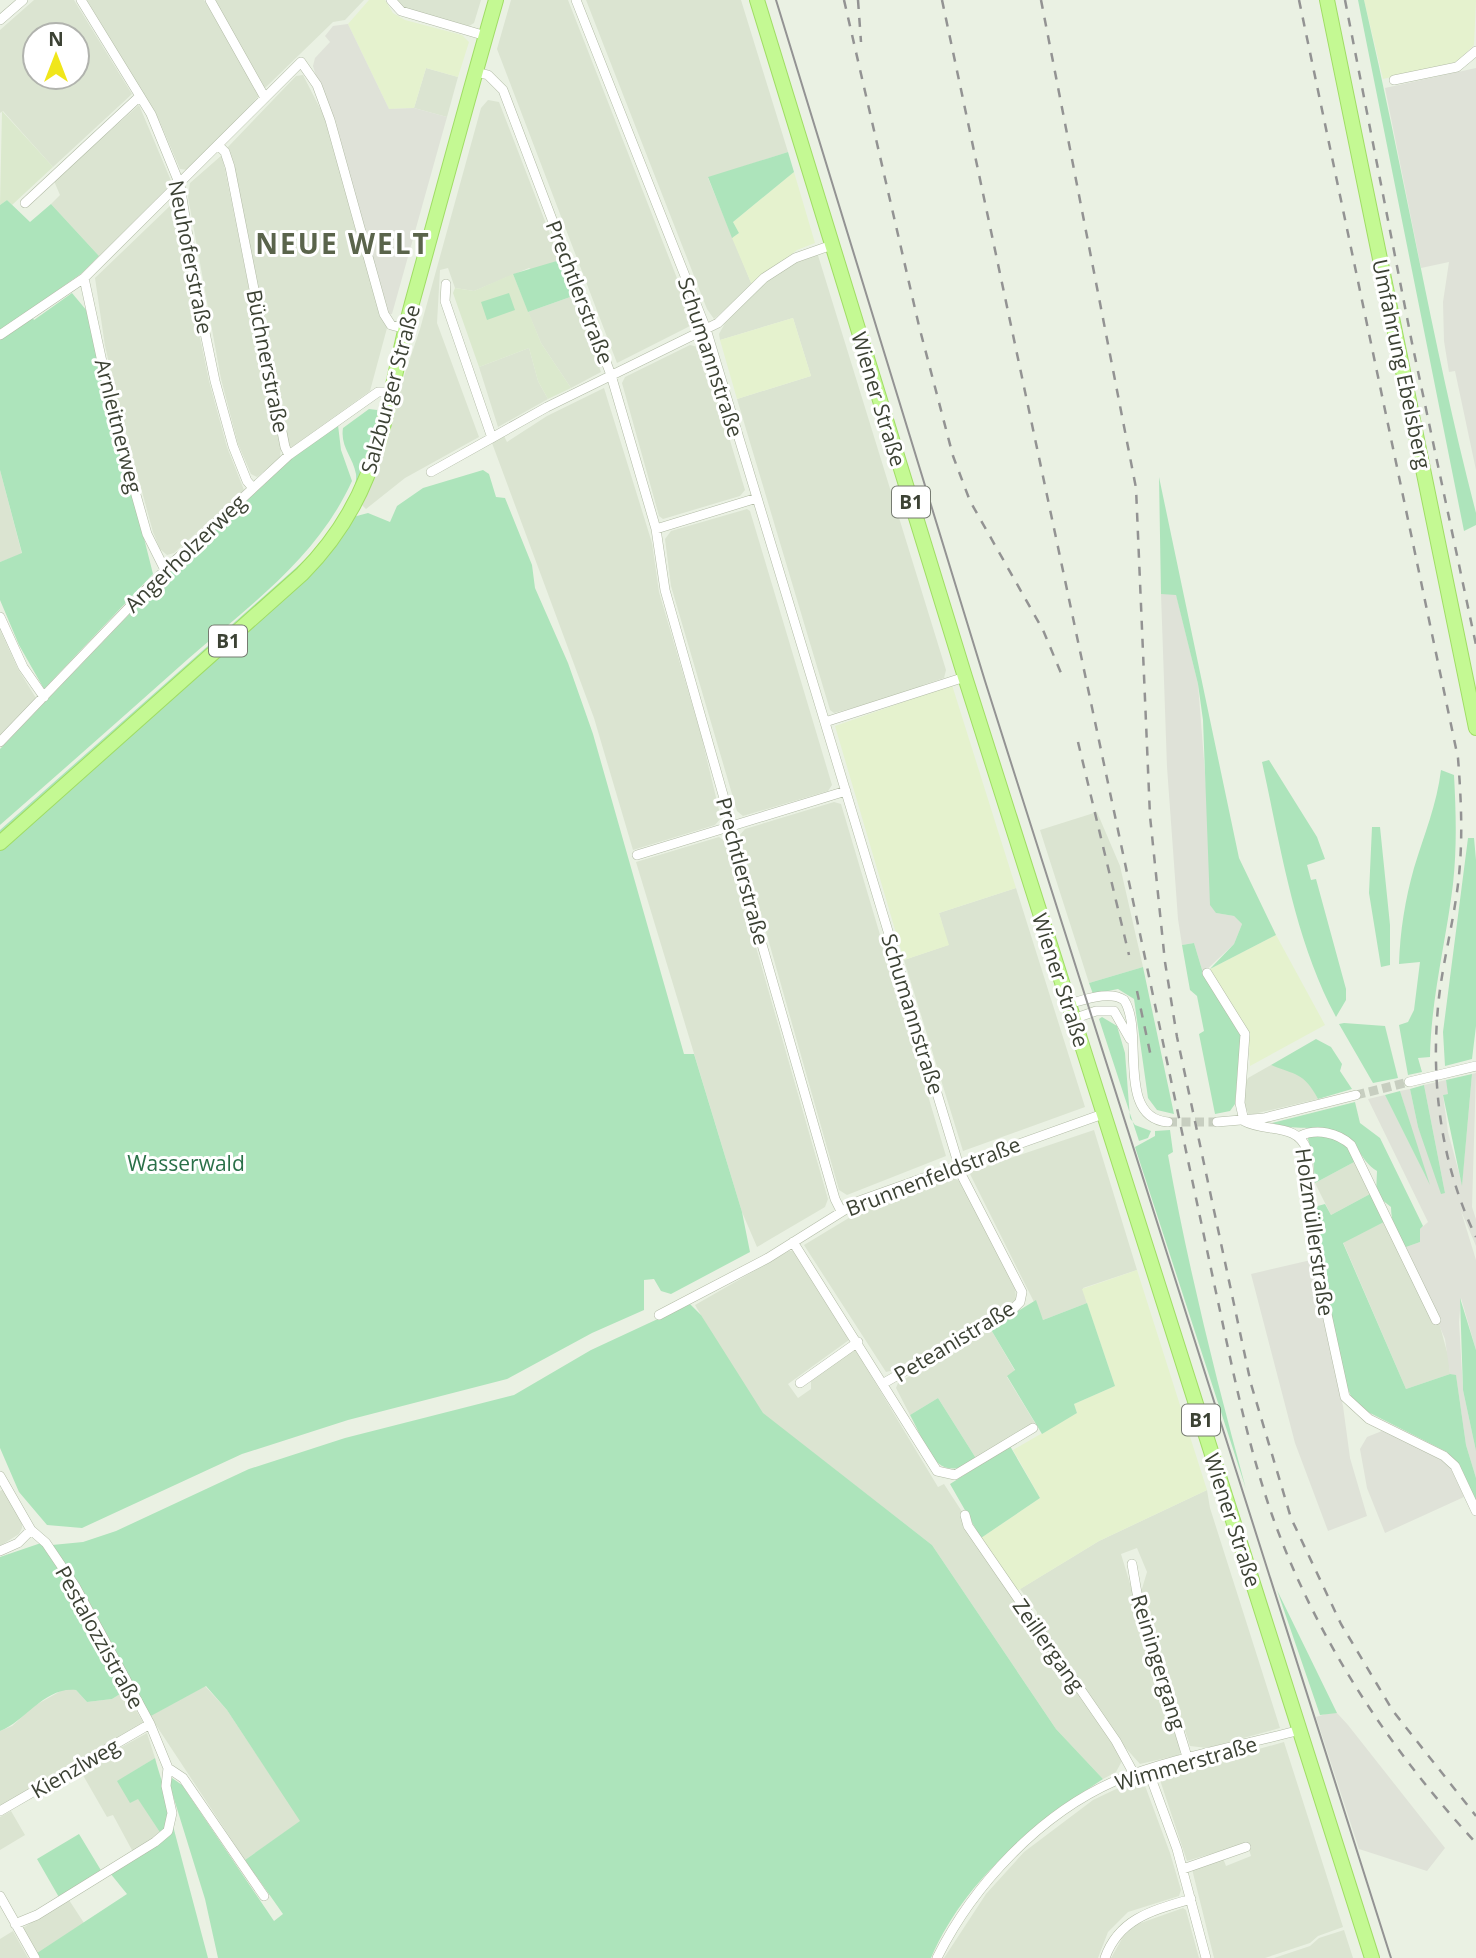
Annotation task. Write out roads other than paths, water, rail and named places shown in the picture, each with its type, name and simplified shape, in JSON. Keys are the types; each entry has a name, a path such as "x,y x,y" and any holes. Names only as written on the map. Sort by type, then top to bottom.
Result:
{"main road":[{"name":"Salzburger Straße","path":"0,844 323,554 362,494 496,0"},
{"name":"Wiener Straße","path":"757,0 965,677 1372,1958"},
{"name":"Umfahrung Ebelsberg","path":"1327,0 1476,728"}],"street":[{"path":"0,20 23,0"},
{"name":"Neuhoferstraße","path":"81,0 140,96 180,185 197,294 215,381 233,446 247,481 253,488"},
{"path":"210,0 265,98"},
{"path":"391,0 397,8 408,14 486,36"},
{"name":"Schumannstraße","path":"576,0 706,329 958,1163 1018,1282 1022,1298"},
{"path":"1394,80 1457,67 1476,51"},
{"path":"0,335 84,278 301,62 317,85 330,120 384,314 391,325 406,329"},
{"name":"Prechtlerstraße","path":"476,72 488,75 503,90 611,375 656,529 665,590 730,827 835,1199 841,1211"},
{"path":"25,203 140,96"},
{"name":"Büchnerstraße","path":"219,146 225,152 230,167 285,447 289,455"},
{"path":"431,472 611,375 718,323 764,278 785,264 832,245"},
{"name":"Arnleitnerweg","path":"84,278 113,413 147,534 165,570"},
{"path":"446,284 445,301 492,438"},
{"name":"Angerholzerweg","path":"0,742 165,570 289,455 378,392 391,392"},
{"path":"656,529 757,498"},
{"path":"0,617 23,667 44,697"},
{"path":"825,722 965,677"},
{"path":"636,855 846,791"},
{"path":"1207,973 1245,1034 1240,1103 1244,1122"},
{"path":"1068,1004 1107,996 1121,997 1128,1006 1140,1105 1154,1119 1168,1122"},
{"path":"1073,1019 1096,1011 1114,1011 1124,1025 1132,1046"},
{"path":"1409,1082 1476,1066"},
{"path":"1217,1122 1244,1122 1356,1095"},
{"name":"Brunnenfeldstraße","path":"659,1315 793,1242 841,1211 882,1192 1103,1114"},
{"name":"Holzmüllerstraße","path":"1244,1122 1300,1136 1307,1132 1332,1134 1351,1145 1436,1320"},
{"name":"Holzmüllerstraße","path":"1300,1136 1309,1161 1315,1259 1345,1397 1369,1419 1444,1456 1455,1466 1476,1511"},
{"path":"793,1242 884,1383 933,1467 942,1474 955,1475 963,1471 1033,1428"},
{"name":"Peteanistraße","path":"884,1383 1014,1307 1022,1298"},
{"path":"800,1383 858,1342"},
{"name":"Pestalozzistraße","path":"0,1476 31,1530 46,1543 75,1586 150,1724 168,1768 166,1786 172,1813 168,1831 64,1899 15,1924"},
{"name":"Zeillergang","path":"965,1515 968,1526 1116,1741 1134,1774"},
{"path":"0,1551 18,1543 31,1530"},
{"name":"Reiningergang","path":"1132,1564 1137,1593 1188,1760"},
{"name":"Kienzlweg","path":"0,1811 150,1724"},
{"name":"Wimmerstraße","path":"937,1958 956,1923 980,1890 1018,1849 1089,1795 1134,1774 1300,1730"},
{"name":"Pestalozzistraße","path":"168,1768 183,1778 264,1896"},
{"path":"1148,1770 1183,1868 1206,1958"},
{"path":"1183,1868 1246,1847"},
{"path":"0,1896 35,1958"},
{"path":"1105,1958 1113,1939 1133,1920 1154,1910 1191,1899"}],"tunnel":[{"path":"1356,1095 1409,1082"},
{"path":"1168,1122 1217,1122"}],"tram line":[{"path":"776,0 985,681 1391,1958"}],"railway":[{"path":"844,0 919,326 953,456 970,501 1043,630 1061,673"},
{"path":"858,0 861,42"},
{"path":"942,0 1214,1283 1254,1458 1290,1560 1333,1648 1413,1769 1476,1843"},
{"path":"1041,0 1136,488 1150,816 1165,962 1177,1037 1251,1384 1291,1518 1341,1624 1393,1711 1476,1816"},
{"path":"1299,0 1458,758 1460,860 1439,997 1437,1089 1446,1150 1454,1180 1476,1237"},
{"path":"1345,0 1412,343 1476,645"},
{"path":"1078,742 1129,955"},
{"path":"1137,991 1151,1057"}],"district":[{"name":"NEUE WELT","path":"343,243"}],"park label":[{"name":"Wasserwald","path":"186,1163"}]}
